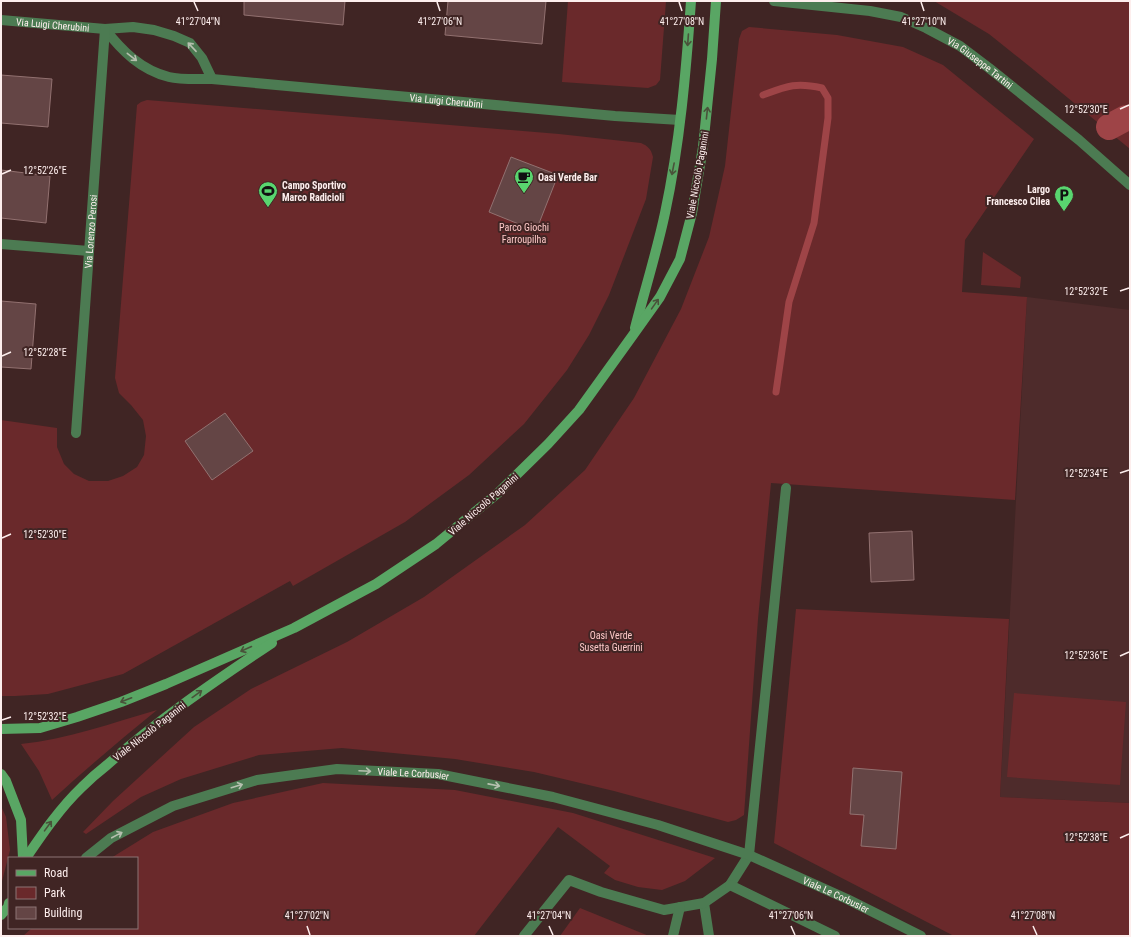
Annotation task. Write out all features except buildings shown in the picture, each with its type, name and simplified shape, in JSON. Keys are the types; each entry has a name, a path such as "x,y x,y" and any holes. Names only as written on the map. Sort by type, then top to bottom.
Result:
{"street":[{"name":"Viale Niccolò Paganini","path":"633,335 665,213 676,154 687,56 691,1"},
{"name":"Viale Niccolò Paganini","path":"1,729 40,728 114,705 294,628 376,584 436,544 498,493 548,444 579,410 633,335 660,297 680,259 692,213 703,147 716,1"},
{"name":"Via Giuseppe Tartini","path":"774,1 870,11 901,17 926,28 960,46 989,68 1079,140 1130,185"},
{"name":"Via Luigi Cherubini","path":"1,20 105,29 134,27 154,30 190,43 202,58 212,79"},
{"name":"Via Luigi Cherubini","path":"105,29 118,46 132,58 148,68 169,77 212,79 615,116 680,120"},
{"name":"Via Lorenzo Perosi","path":"76,433 105,29"},
{"path":"1,244 89,251"},
{"path":"524,936 569,880 601,892 664,910 704,904 730,885 749,855 786,488"},
{"name":"Viale Niccolò Paganini","path":"25,857 57,814 82,787 115,757 156,723 209,685 294,628"},
{"name":"Viale Le Corbusier","path":"87,857 111,838 173,806 257,780 337,769 438,774 553,797 658,825 749,855 847,899 921,936"},
{"path":"1,774 6,781 22,820 24,857"},
{"path":"730,885 835,936"},
{"path":"704,904 709,936"},
{"path":"673,936 680,907"}],"shaded area":[{"path":"1027,297 1130,310 1130,803 1000,797"}],"green space":[{"path":"568,1 666,1 660,80 656,85 648,88 562,82"},
{"path":"934,1 1130,1 1130,149 989,34"},
{"name":"Oasi Verde Susetta Guerrini","path":"749,27 837,35 903,47 943,65 1034,139 965,240 962,292 1027,297 1015,500 771,483 758,619 744,815 736,820 728,822 614,791 534,772 455,759 342,748 259,755 181,779 141,797 86,834 83,832 113,801 194,727 251,689 347,642 424,597 525,525 585,470 634,398 681,309 709,237 725,166 739,39 742,31"},
{"name":"Parco Giochi Farroupilha","path":"147,100 559,134 641,143 649,148 653,157 646,199 609,295 589,335 567,370 524,424 469,475 405,522 293,586 290,581 123,674 48,694 1,696 1,420 57,428 57,447 64,464 74,474 89,481 108,481 123,476 137,467 144,455 146,436 143,420 119,393 115,378 137,105"},
{"path":"983,252 1021,277 1020,288 981,285"},
{"path":"796,609 1009,619 1000,797 1130,803 1130,936 954,936 774,843"},
{"path":"1014,693 1126,702 1120,785 1007,777"},
{"path":"157,710 52,800 39,771 21,744 38,742 73,734"},
{"path":"323,783 455,790 573,813 715,858 685,881 662,890 638,887 615,880 604,873 610,866 558,827 474,936 23,936 31,929 138,929 138,857 113,857 153,832 233,803"},
{"path":"1,806 6,817 10,850 1,885"},
{"path":"580,908 649,936 560,936"}],"waterway":[{"path":"763,95 785,87 805,85 822,88 828,98 828,118 814,223 789,302 776,392"},
{"path":"1109,127 1126,118 1130,118"}],"place":[{"name":"Oasi Verde Bar","path":"524,194"},
{"name":"Campo Sportivo Marco Radicioli","path":"268,208"},
{"name":"Largo Francesco Cilea","path":"1064,212"}]}
